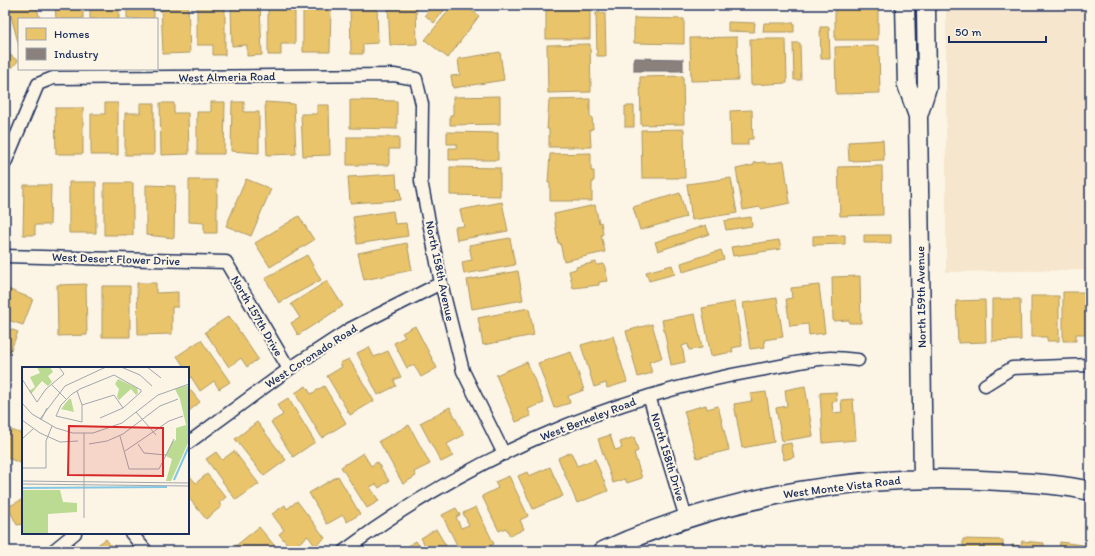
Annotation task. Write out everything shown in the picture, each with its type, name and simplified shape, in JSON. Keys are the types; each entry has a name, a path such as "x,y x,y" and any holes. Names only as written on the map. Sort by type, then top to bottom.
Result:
{"street":[{"name":"North 159th Avenue","path":"905,5 907,85 918,116"},
{"name":"North 159th Avenue","path":"923,478 918,116 927,87 926,5"},
{"name":"West Almeria Road","path":"5,163 38,84 53,78 394,75 416,79"},
{"name":"North 158th Avenue","path":"416,79 422,104 421,180 441,283 463,371 504,454"},
{"name":"West Desert Flower Drive","path":"5,256 226,262"},
{"name":"North 157th Drive","path":"226,262 289,369"},
{"name":"West Coronado Road","path":"189,442 289,369 350,329 441,283"},
{"name":"West Berkeley Road","path":"344,551 394,516 462,475 577,421 649,396 725,376 831,358 858,360"},
{"path":"985,384 1012,368 1090,365"},
{"name":"North 158th Drive","path":"649,396 686,518"},
{"name":"West Monte Vista Road","path":"603,551 686,518 760,498 809,488 923,478 1040,483 1090,491"},
{"path":"53,551 74,534"},
{"path":"132,534 146,551"}],"shaded area":[{"path":"946,5 1090,5 1090,270 946,272"}],"building: Homes":[{"path":"8,5 36,5 40,18 18,18 18,42"},
{"path":"55,5 83,5 83,18 56,18"},
{"path":"90,5 119,5 119,18 90,18"},
{"path":"127,5 154,5 154,18 127,18"},
{"path":"161,5 188,5 190,53 163,54"},
{"path":"197,5 225,5 225,55 213,55 213,45 197,45"},
{"path":"231,5 260,5 262,55 247,56 247,45 232,46"},
{"path":"268,5 295,5 295,44 281,44 281,55 268,55"},
{"path":"303,5 331,5 330,52 303,52"},
{"path":"350,5 377,5 378,43 363,44 363,54 351,54"},
{"path":"388,5 416,5 417,44 390,45"},
{"path":"433,5 441,5 445,9 434,23 425,15"},
{"path":"453,5 465,5 479,16 448,58 425,40"},
{"path":"546,5 590,5 590,39 546,39"},
{"path":"835,5 878,5 878,40 835,40"},
{"path":"596,13 605,13 606,56 597,56"},
{"path":"634,18 684,19 684,44 634,43"},
{"path":"728,22 755,23 754,32 728,31"},
{"path":"764,23 794,23 794,32 763,32"},
{"path":"820,27 829,27 830,59 821,59"},
{"path":"737,37 738,80 691,81 690,38"},
{"path":"750,39 786,39 787,83 751,85"},
{"path":"793,43 800,43 801,80 794,80"},
{"path":"590,44 591,92 548,93 547,45"},
{"path":"879,46 880,93 836,94 835,47"},
{"path":"5,51 18,61 10,70 5,67"},
{"path":"500,52 504,80 453,88 451,76 460,75 458,59"},
{"path":"683,76 684,124 641,125 640,77"},
{"path":"500,96 500,124 450,125 450,115 453,115 453,97"},
{"path":"590,99 590,117 592,117 593,129 590,129 591,147 549,147 549,129 547,129 549,100"},
{"path":"350,100 397,101 397,129 350,128"},
{"path":"211,102 225,102 224,154 197,154 197,112 211,112"},
{"path":"232,102 244,102 244,112 259,112 259,153 231,151"},
{"path":"265,102 294,104 296,154 267,155"},
{"path":"105,103 118,103 118,155 91,155 91,114 105,114"},
{"path":"140,103 154,103 154,155 125,155 125,113 140,113"},
{"path":"160,103 174,103 174,113 188,113 189,154 161,155"},
{"path":"317,105 329,105 330,155 303,156 301,114 317,114"},
{"path":"625,106 634,106 634,127 625,127"},
{"path":"55,108 83,108 83,154 56,154"},
{"path":"752,110 753,139 748,139 748,145 731,145 730,111"},
{"path":"684,129 685,178 642,178 641,130"},
{"path":"447,132 498,133 498,160 449,160 449,148 457,148 457,144 447,144"},
{"path":"347,137 399,137 399,149 389,149 389,165 347,165"},
{"path":"883,140 884,160 849,161 848,142"},
{"path":"591,153 591,171 594,171 594,182 592,182 592,201 550,201 550,183 548,183 550,154"},
{"path":"784,161 790,203 761,209 760,207 743,210 736,169 754,165 754,163 765,162 766,164"},
{"path":"882,166 883,215 840,216 838,167"},
{"path":"450,167 500,168 500,196 450,195"},
{"path":"396,174 397,189 400,189 401,200 350,203 348,177"},
{"path":"731,178 737,213 692,220 687,184"},
{"path":"246,179 271,189 251,236 226,226"},
{"path":"189,180 217,180 217,233 204,233 204,223 189,222"},
{"path":"69,182 96,182 96,233 69,233"},
{"path":"104,183 133,183 133,235 104,235"},
{"path":"24,185 51,185 50,225 35,225 35,235 23,235"},
{"path":"146,185 175,186 174,238 146,235"},
{"path":"680,193 686,217 640,230 633,207"},
{"path":"502,202 508,231 457,240 455,227 464,226 460,210"},
{"path":"595,205 599,223 601,222 603,234 601,235 605,252 564,261 560,243 558,243 554,214"},
{"path":"393,211 395,224 406,223 408,236 357,244 353,217"},
{"path":"299,216 314,240 270,267 255,243"},
{"path":"751,217 752,226 726,230 724,221"},
{"path":"706,225 709,234 658,251 655,242"},
{"path":"845,235 845,244 813,245 813,236"},
{"path":"864,235 891,235 891,243 864,243"},
{"path":"510,238 515,265 464,274 462,262 472,260 469,245"},
{"path":"779,240 781,249 733,256 731,247"},
{"path":"407,243 412,270 364,280 358,253"},
{"path":"721,250 724,259 683,272 681,263"},
{"path":"307,255 321,280 279,303 265,278"},
{"path":"596,262 597,265 604,264 608,281 599,282 599,285 573,288 569,271 576,269 576,267"},
{"path":"672,265 675,274 649,281 646,272"},
{"path":"518,271 523,300 472,309 467,280"},
{"path":"860,276 861,323 849,323 849,320 833,321 832,277"},
{"path":"327,281 343,306 298,335 291,323 300,318 291,304"},
{"path":"137,283 156,283 156,293 178,292 178,307 172,307 172,334 138,335"},
{"path":"86,284 87,335 58,336 57,285"},
{"path":"819,285 825,333 809,335 808,324 790,326 786,299 792,298 791,288"},
{"path":"102,286 130,286 130,337 102,337"},
{"path":"5,288 33,299 23,325 5,319"},
{"path":"1063,292 1090,292 1090,334 1076,334 1076,341 1063,341"},
{"path":"1031,296 1059,296 1059,341 1047,341 1047,337 1031,337"},
{"path":"777,298 783,337 764,340 765,347 750,349 743,303"},
{"path":"992,299 1020,299 1021,340 992,341"},
{"path":"985,300 986,342 958,343 956,301"},
{"path":"735,302 742,346 732,348 733,352 711,356 702,308"},
{"path":"529,308 534,335 483,345 478,318"},
{"path":"695,314 702,348 689,350 688,344 682,346 685,362 671,365 662,320"},
{"path":"229,316 258,359 247,367 241,358 229,367 205,332"},
{"path":"652,324 662,358 649,362 652,373 638,377 626,331"},
{"path":"415,326 437,368 421,377 414,365 407,368 394,343 405,337 402,333"},
{"path":"5,327 18,332 7,359 5,358"},
{"path":"613,336 627,382 607,388 606,383 594,387 581,345"},
{"path":"201,340 230,382 219,389 214,381 200,391 189,374 189,367 184,367 177,356"},
{"path":"369,347 374,357 388,351 401,377 394,380 396,386 378,395 357,353"},
{"path":"571,352 584,390 568,396 570,403 554,408 538,363"},
{"path":"349,359 374,401 350,415 327,376 342,367 340,363"},
{"path":"527,362 544,403 528,409 531,416 516,422 496,375"},
{"path":"306,386 311,394 324,386 346,423 322,438 295,393"},
{"path":"805,386 813,436 782,441 776,408 787,406 785,390"},
{"path":"189,388 200,402 189,411"},
{"path":"766,392 774,442 742,448 734,404 752,401 750,394"},
{"path":"836,392 837,401 832,402 833,413 842,412 841,400 853,399 856,440 823,443 820,393"},
{"path":"1088,392 1090,392 1090,435 1088,435"},
{"path":"288,398 315,442 293,457 271,422 283,415 277,405"},
{"path":"706,405 707,409 718,406 729,450 697,458 684,411"},
{"path":"450,407 464,435 447,444 453,456 441,462 420,423"},
{"path":"257,422 286,460 264,476 235,439"},
{"path":"409,425 430,464 414,472 416,476 403,484 379,441"},
{"path":"11,430 22,434 22,464 5,457 5,446"},
{"path":"610,435 615,450 622,448 620,442 634,437 638,451 634,453 642,478 627,483 625,479 613,483 598,439"},
{"path":"791,443 794,457 784,460 780,445"},
{"path":"234,451 259,484 236,500 206,459 216,452 222,460"},
{"path":"571,452 577,466 595,459 608,491 577,503 558,458"},
{"path":"363,453 371,466 377,462 389,481 379,488 376,484 370,487 379,501 367,508 341,467"},
{"path":"550,467 563,496 533,509 518,476 527,472 529,476"},
{"path":"207,474 226,497 219,503 222,506 206,519 189,498 189,475 196,483"},
{"path":"338,476 360,514 347,522 343,515 327,524 309,493"},
{"path":"509,476 528,516 520,520 524,529 510,536 506,528 499,531 482,496 498,488 495,482"},
{"path":"22,500 22,524 17,525 8,507"},
{"path":"297,501 325,538 315,546 308,536 291,549 279,534 284,530 272,514 285,505 287,509"},
{"path":"476,507 494,544 480,551 460,551 442,515 456,508 460,515 456,517 461,528 469,525 463,513"},
{"path":"259,527 279,551 236,551 233,548"},
{"path":"436,529 449,551 428,551 421,538"},
{"path":"106,539 115,551 99,551 96,546"},
{"path":"963,539 1003,540 1003,551 963,551"},
{"path":"416,541 423,551 411,551 408,546"},
{"path":"1022,541 1044,543 1044,549 1052,551 1012,551 1012,545 1021,546"},
{"path":"1060,542 1090,546 1090,551 1059,551"}],"building: Industry":[{"path":"770,5 770,6 720,6"},
{"path":"634,58 683,59 683,71 634,71"}]}
